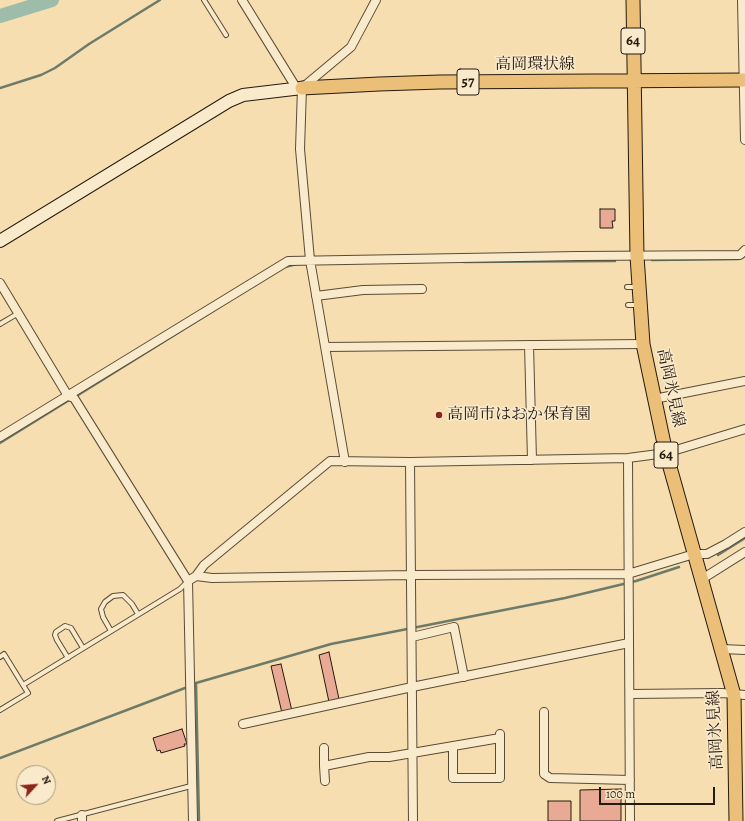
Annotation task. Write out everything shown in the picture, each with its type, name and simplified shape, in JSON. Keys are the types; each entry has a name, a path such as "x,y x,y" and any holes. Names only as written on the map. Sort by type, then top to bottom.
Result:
{"main road":[{"name":"高岡氷見線","path":"633,0 633,82 638,256 633,287 634,305 666,453 722,650 740,695 736,821"},
{"name":"高岡環状線","path":"300,88 440,82 633,82 744,80"}],"street":[{"path":"242,0 300,88 300,150 310,261 345,462"},
{"path":"0,241 229,101 243,95 300,88 352,47 376,0"},
{"path":"742,0 745,140"},
{"path":"0,437 71,397 288,261 578,254 638,256 740,255 745,250"},
{"path":"0,283 17,314 79,407 188,581 189,700 193,821"},
{"path":"316,296 363,290 422,289"},
{"path":"325,347 643,344"},
{"path":"530,345 532,460"},
{"path":"654,399 745,381"},
{"path":"188,581 196,576 204,565 330,460 345,462 410,462 628,458 666,453 745,429"},
{"path":"628,458 630,821"},
{"path":"410,462 413,821"},
{"path":"196,576 212,578 412,575 628,581 694,554 706,554 745,532"},
{"path":"702,579 745,552"},
{"path":"412,632 454,627 464,677"},
{"path":"243,724 412,687 629,643"},
{"path":"722,650 745,650"},
{"path":"630,694 722,693 740,695"},
{"path":"544,712 544,774 550,778 630,780"},
{"path":"324,766 369,757 389,757 453,746 500,735 500,778 453,778 453,746"},
{"path":"324,748 325,781"}],"lane":[{"path":"204,0 226,35"},
{"path":"0,324 17,314"},
{"path":"24,685 180,589 188,581"},
{"path":"111,631 103,617 101,609 105,602 113,596 123,595 132,604 138,614"},
{"path":"68,658 55,635 56,632 65,626 71,628 83,648"},
{"path":"0,657 4,654 28,693 0,710"},
{"path":"57,821 82,818 191,786"}],"building":[{"path":"600,209 615,209 615,221 612,221 613,228 600,228"},
{"path":"329,652 339,699 329,702 319,655"},
{"path":"281,664 292,711 282,713 271,666"},
{"path":"182,729 187,744 184,744 185,746 161,753 160,750 157,751 153,738"},
{"path":"621,789 621,821 580,821 580,790"},
{"path":"548,801 571,801 571,821 548,821"}],"waterway":[{"path":"0,16 52,0"},
{"path":"0,88 41,75 55,68 89,44 160,0"},
{"path":"652,260 739,259 745,256"},
{"path":"464,262 615,261"},
{"path":"285,267 297,264"},
{"path":"75,397 229,301"},
{"path":"0,443 71,399"},
{"path":"718,555 745,538"},
{"path":"199,821 196,683 331,644 565,598 636,581 679,567"},
{"path":"0,758 185,688"}],"place":[{"name":"高岡市はおか保育園","path":"439,415"}]}
